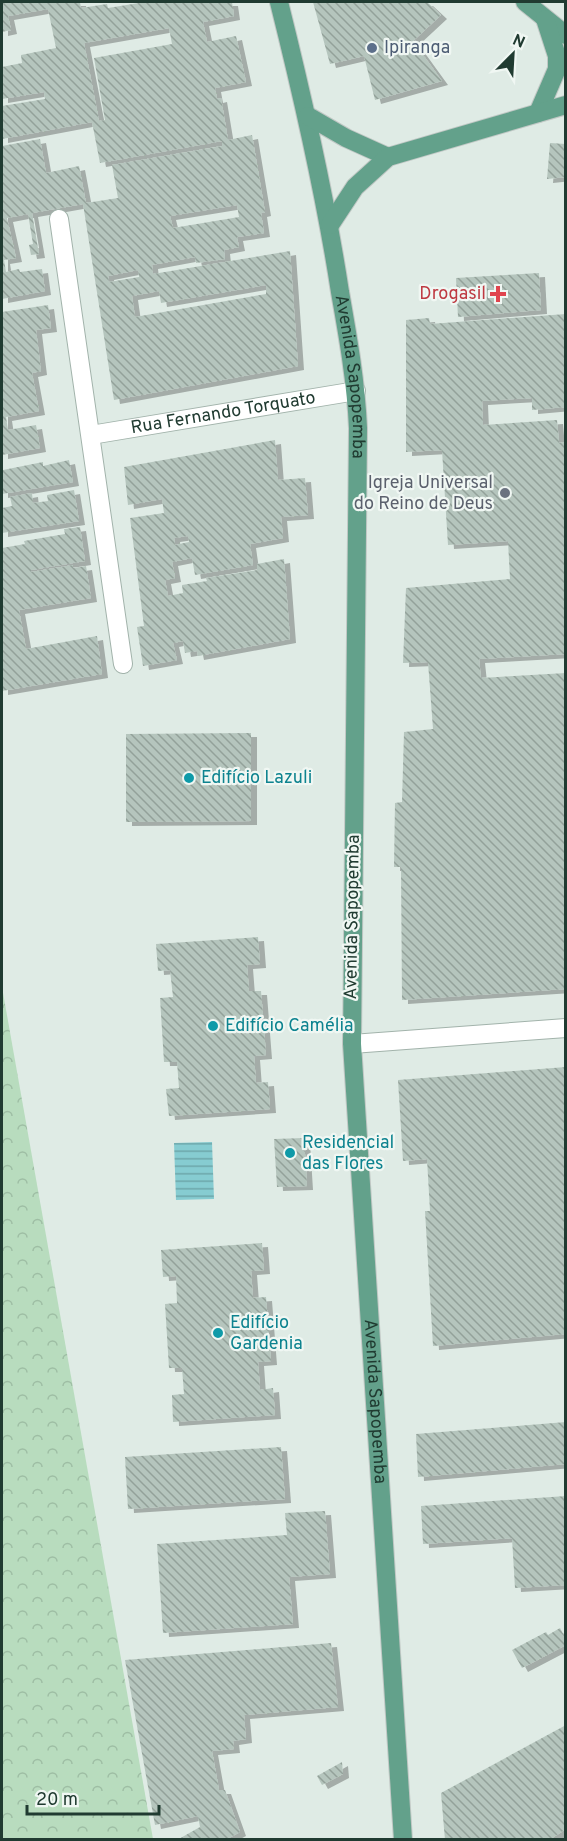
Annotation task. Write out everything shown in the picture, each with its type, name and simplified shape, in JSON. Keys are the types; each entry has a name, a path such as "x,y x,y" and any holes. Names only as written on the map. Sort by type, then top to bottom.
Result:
{"main road":[{"name":"Avenida Sapopemba","path":"279,2 308,116 330,225 356,391 358,428 352,1044 403,1839"},
{"path":"525,2 566,35"},
{"path":"538,113 557,69 557,56 546,20"},
{"path":"330,225 355,187 388,158 566,105"},
{"path":"308,116 346,138 388,158"}],"street":[{"path":"59,219 123,664"},
{"name":"Rua Fernando Torquato","path":"91,435 356,391"},
{"path":"352,1044 566,1028"}],"green space":[{"path":"2,987 153,1839 2,1839"}],"water":[{"path":"212,1142 214,1199 176,1200 174,1143"}],"building":[{"path":"2,2 80,2 81,8 107,4 108,8 145,2 232,2 234,16 203,22 207,42 236,36 246,82 215,88 217,99 221,98 228,140 252,135 265,212 261,213 264,233 237,237 239,247 224,250 225,259 196,263 195,257 152,265 153,274 290,251 298,366 114,400 83,204 32,213 39,254 31,255 29,245 33,244 28,214 7,218 16,258 4,260 6,272 19,269 20,272 42,269 45,291 2,299 2,146 40,139 46,173 79,166 86,203 118,198 112,165 222,146 222,141 100,163 92,122 2,139 2,106 45,99 44,92 2,99 2,67 22,63 21,55 56,48 48,9 8,16 11,30 2,32","holes":["169,28 172,44 94,58 105,120 99,121 84,43","237,205 239,217 173,228 170,216","138,270 139,277 109,282 108,276","266,285 266,294 135,317 132,296 159,291 161,303"]},
{"name":"Ipiranga","path":"313,2 427,2 441,15 413,41 442,81 375,100 364,56 330,64"},
{"path":"550,143 566,144 566,177 547,179"},
{"name":"Drogasil","path":"539,273 541,310 458,317 456,278"},
{"path":"48,305 51,328 36,330 41,371 32,373 39,411 6,417 8,430 36,425 40,448 2,455 2,312"},
{"path":"566,314 566,407 532,410 532,398 482,401 483,425 557,420 559,443 566,442 566,654 479,659 481,678 566,673 566,989 402,1000 401,867 394,867 395,803 402,802 404,732 433,729 428,662 403,663 406,588 510,579 508,541 448,545 442,450 406,452 406,320 429,318 430,324"},
{"path":"275,440 278,480 305,478 308,515 281,517 283,538 250,544 253,565 195,575 192,558 172,562 175,578 165,580 168,596 183,593 182,585 207,581 206,578 257,570 257,564 284,559 290,639 198,656 197,651 185,653 183,641 173,643 177,660 143,666 137,627 144,626 130,518 164,513 162,499 128,505 124,467","holes":["188,536 189,542 175,545 174,538"]},
{"path":"69,460 73,482 2,494 2,465 3,470 43,462 43,466"},
{"path":"74,490 79,521 2,533 2,508 12,506 10,497 32,493 33,503 48,501 47,495"},
{"path":"80,527 85,561 31,570 31,572 73,565 73,568 86,566 91,598 19,610 26,649 97,636 102,674 2,691 2,548 25,544 24,541 65,534 64,529"},
{"name":"Edifício Lazuli","path":"251,733 251,821 126,822 126,734"},
{"name":"Edifício Camélia","path":"258,937 260,964 247,965 249,991 261,991 266,1055 254,1056 256,1083 268,1082 270,1109 169,1116 166,1089 179,1088 177,1062 164,1062 160,998 173,997 170,970 158,971 156,944"},
{"path":"566,1067 566,1334 433,1346 425,1211 430,1211 427,1159 403,1161 398,1080"},
{"name":"Residencial das Flores","path":"304,1138 307,1186 277,1187 274,1139"},
{"name":"Edifício Gardenia","path":"262,1243 264,1270 251,1271 253,1298 266,1297 271,1361 258,1362 260,1390 273,1388 275,1415 173,1422 172,1395 184,1394 182,1368 169,1368 165,1304 177,1303 176,1276 163,1277 161,1250"},
{"path":"566,1422 566,1464 418,1477 416,1434"},
{"path":"281,1447 285,1499 128,1509 125,1457"},
{"path":"566,1496 566,1585 515,1588 512,1538 423,1544 421,1506"},
{"path":"325,1511 330,1574 289,1577 293,1624 163,1633 157,1544 287,1535 285,1513"},
{"path":"560,1628 566,1639 566,1645 522,1668 512,1650 546,1632 548,1635"},
{"path":"331,1643 338,1707 244,1715 246,1739 233,1741 234,1749 212,1751 219,1790 225,1790 240,1832 225,1840 177,1840 200,1827 198,1816 155,1825 125,1660"},
{"path":"566,1725 566,1829 549,1840 445,1840 441,1793"},
{"path":"342,1762 343,1774 322,1785 317,1776"}],"place":[{"name":"Ipiranga","path":"372,48"},
{"name":"Drogasil","path":"498,294"},
{"name":"Igreja Universal do Reino de Deus","path":"505,493"},
{"name":"Edifício Lazuli","path":"189,778"},
{"name":"Edifício Camélia","path":"213,1026"},
{"name":"Residencial das Flores","path":"290,1153"},
{"name":"Edifício Gardenia","path":"218,1333"}]}
